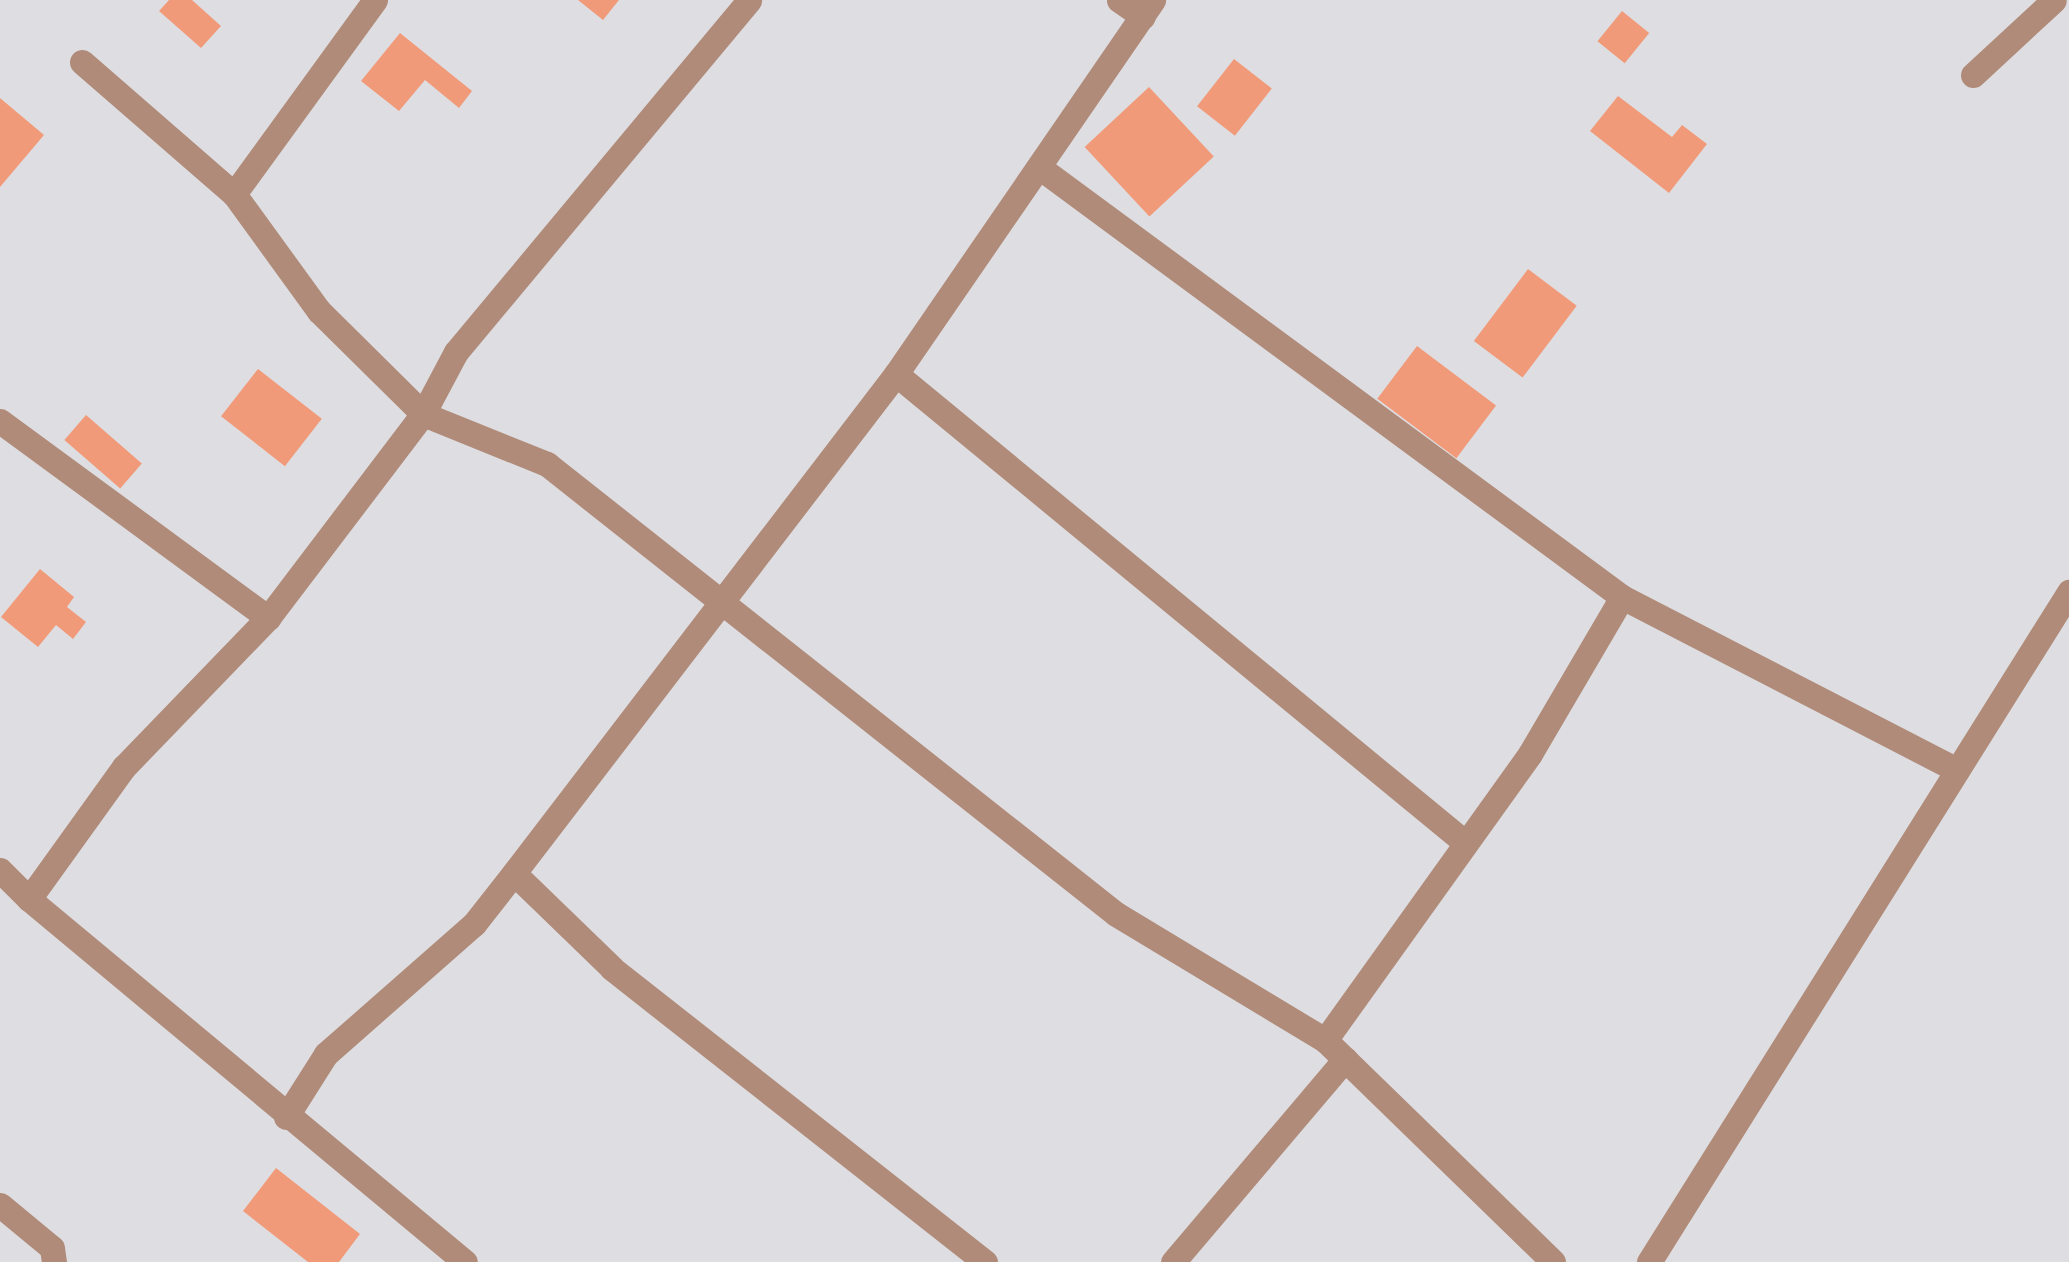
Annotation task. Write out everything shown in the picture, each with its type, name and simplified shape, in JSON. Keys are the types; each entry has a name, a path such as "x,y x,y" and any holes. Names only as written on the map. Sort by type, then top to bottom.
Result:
{"street":[{"path":"234,194 375,0"},
{"path":"28,899 124,768 268,618 423,414 456,352 749,0"},
{"path":"286,1117 326,1054 474,924 720,595 896,374 1148,9 1119,0"},
{"path":"1973,75 2054,0"},
{"path":"82,62 234,194 319,311 423,414 547,464 720,595 1116,914 1326,1040 1553,1262"},
{"path":"1039,168 1622,597 1954,768"},
{"path":"896,374 1462,840"},
{"path":"0,421 268,618"},
{"path":"1650,1262 1954,768 2069,592"},
{"path":"1326,1040 1462,840 1530,754 1622,597"},
{"path":"0,870 28,899 286,1117 465,1262"},
{"path":"514,874 612,968 985,1262"},
{"path":"1173,1262 1345,1060"},
{"path":"0,1205 52,1248 54,1262"}],"building":[{"path":"169,0 192,0 221,26 201,48 159,11"},
{"path":"578,0 619,0 603,20"},
{"path":"1622,11 1649,33 1625,63 1597,41"},
{"path":"400,33 472,91 459,108 425,80 399,111 361,81"},
{"path":"1234,59 1272,89 1235,136 1197,106"},
{"path":"1149,87 1214,156 1149,216 1085,147"},
{"path":"1618,96 1672,137 1682,125 1707,144 1669,193 1590,131"},
{"path":"0,98 44,135 0,187"},
{"path":"1528,269 1577,306 1523,378 1474,341"},
{"path":"1417,346 1496,406 1456,458 1377,399"},
{"path":"258,369 322,419 285,466 221,416"},
{"path":"86,415 142,464 120,488 64,440"},
{"path":"40,569 74,597 67,607 86,622 73,639 56,625 38,647 1,617"},
{"path":"276,1168 360,1234 339,1262 308,1262 243,1211"}]}
